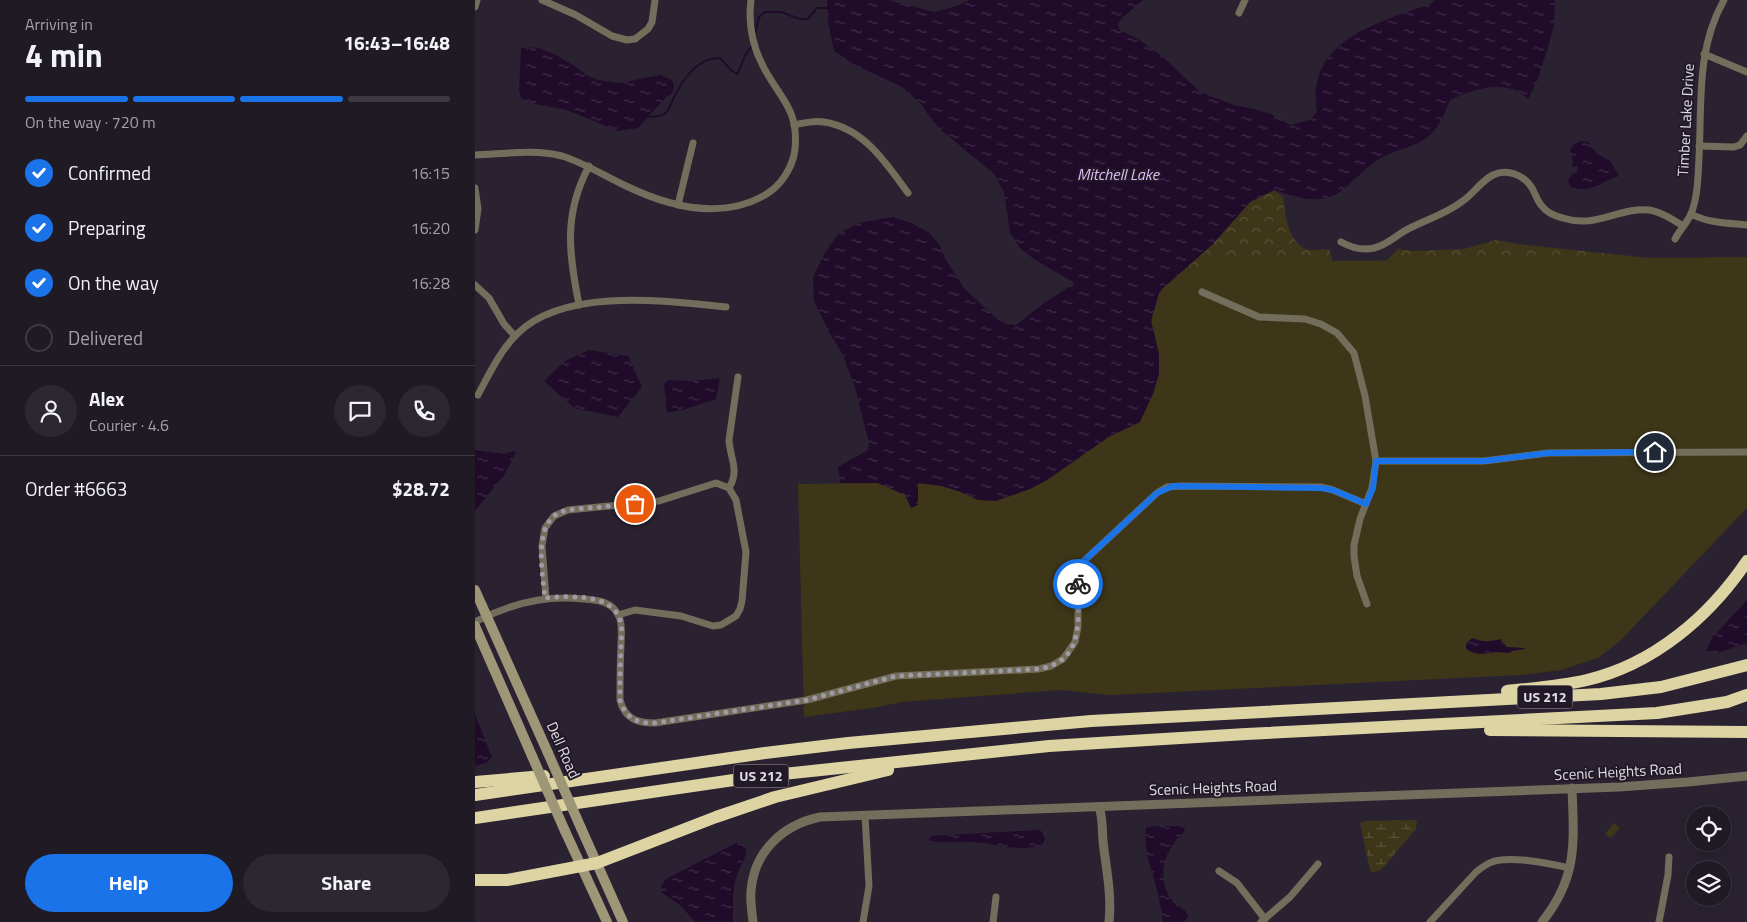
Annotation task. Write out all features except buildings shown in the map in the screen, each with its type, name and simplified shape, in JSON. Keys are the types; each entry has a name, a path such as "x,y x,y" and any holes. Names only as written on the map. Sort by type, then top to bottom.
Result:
{"highway":[{"path":"1339,708 1381,700 1559,686 1589,680 1613,672 1648,656 1688,629 1726,590 1747,561"},
{"name":"US 212","path":"475,795 765,753 848,743 1091,721 1601,694 1661,687 1747,665"},
{"name":"US 212","path":"475,818 754,776 1049,746 1657,713 1727,702 1747,695"},
{"path":"1343,730 1747,732"},
{"path":"475,880 507,880 597,863 716,817 775,797 837,781 895,768 955,761 1049,746"},
{"path":"475,782 582,773 704,756 765,753"}],"main road":[{"name":"Dell Road","path":"475,590 623,922"},
{"name":"Dell Road","path":"475,626 607,922"}],"street":[{"path":"475,7 477,0"},
{"path":"542,0 576,15 612,36 627,40 635,39 648,29 652,22 655,0"},
{"path":"475,155 543,153 560,156 589,166 644,194 678,205 708,210 743,204 771,192 783,179 791,163 795,151 794,125 787,103 763,67 753,41 750,26 751,0"},
{"path":"1239,13 1245,0"},
{"name":"Timber Lake Drive","path":"1675,239 1691,214 1696,194 1704,54 1711,27 1723,0"},
{"path":"1704,54 1747,72"},
{"path":"794,125 825,122 848,130 874,149 907,192"},
{"path":"1699,146 1734,147 1740,145 1747,136"},
{"path":"678,205 693,143"},
{"path":"579,305 570,253 572,208 576,193 589,166"},
{"path":"1341,242 1361,250 1383,246 1409,228 1453,208 1486,180 1502,172 1511,172 1526,180 1540,204 1551,214 1560,217 1579,222 1589,222 1639,210 1650,210 1665,215 1683,226"},
{"path":"475,188 478,209 475,230"},
{"path":"1691,214 1702,220 1747,225"},
{"path":"475,285 489,298 504,324 515,336"},
{"path":"1202,292 1259,317 1296,318 1313,321 1329,328 1344,339 1354,353 1365,396 1376,461 1373,488 1356,533 1354,556 1359,584 1367,604"},
{"path":"478,395 499,356 515,336 543,315 579,305 609,301 639,300 726,306"},
{"path":"729,488 735,476 729,440 739,377"},
{"path":"1376,461 1484,461 1548,453 1747,452"},
{"path":"545,598 542,546 545,528 548,521 554,516 568,510 659,501 716,483 729,488 736,500 746,552 742,601 736,616 721,625 713,626 681,616 635,610 618,615"},
{"path":"475,622 513,605 545,598 570,597 602,601 611,605 618,615 622,628 620,700 622,709 634,720 643,723 655,723 807,700 896,676 1039,669 1051,666 1063,659 1075,642 1078,627 1078,576 1085,560 1163,490 1181,486 1321,488 1333,490 1366,504"},
{"name":"Scenic Heights Road","path":"753,922 751,892 753,877 761,858 777,838 792,826 807,820 865,815 1639,786 1747,776"},
{"path":"1542,922 1562,893 1570,868 1573,845 1572,788"},
{"path":"1099,806 1102,815 1103,842 1110,884 1111,904 1109,922"},
{"path":"863,922 869,886 865,815"},
{"path":"1659,922 1667,883 1669,857"},
{"path":"1430,922 1476,872 1492,862 1512,859 1570,868"},
{"path":"1219,871 1237,883 1263,921 1290,896 1318,864"},
{"path":"993,922 996,896"}],"green space":[{"path":"1274,190 1283,197 1289,228 1296,242 1308,250 1329,249 1334,266 1384,263 1398,249 1413,251 1464,249 1496,240 1659,259 1178,275 1212,245 1250,202"},
{"path":"1747,257 1747,508 1620,641 1598,658 1561,670 1521,675 1111,695 1060,690 902,702 804,717 798,484 878,483 906,495 918,505 918,482 942,486 978,500 1030,489 1047,480 1110,436 1140,422 1156,340 1151,321 1159,293 1178,275 1211,262"},
{"path":"1414,820 1417,822 1416,829 1380,871 1372,872 1360,823 1366,821"},
{"path":"1614,823 1620,828 1611,838 1605,834"}],"water":[{"name":"Mitchell Lake","path":"827,0 889,0 934,12 957,6 969,0 1143,0 1123,17 1118,24 1120,30 1138,39 1163,57 1200,92 1234,105 1271,114 1290,125 1310,120 1317,112 1316,87 1323,67 1334,50 1351,37 1370,27 1432,3 1435,0 1555,0 1554,25 1549,44 1537,81 1528,99 1515,90 1499,87 1490,87 1465,94 1450,100 1438,126 1426,138 1384,156 1336,195 1323,199 1309,199 1274,190 1250,202 1212,245 1162,289 1159,293 1151,321 1159,354 1159,374 1153,394 1140,422 1110,436 1047,480 1030,489 996,501 978,500 942,486 918,483 918,505 911,508 905,495 878,483 840,483 838,467 868,450 869,443 854,384 842,353 814,301 813,278 824,254 838,234 858,223 893,217 911,223 928,232 939,244 946,260 964,288 996,318 1006,324 1016,325 1044,303 1075,283 1035,260 1020,248 1010,233 1004,192 994,174 941,130 922,105 902,87 855,65 834,51 828,22"},
{"path":"521,48 539,48 558,56 588,76 598,80 619,83 660,75 672,80 674,86 673,93 666,97 638,128 618,131 567,110 535,104 521,98 519,92"},
{"path":"1580,141 1588,142 1596,153 1610,161 1619,176 1590,188 1578,189 1571,187 1568,181 1571,175 1578,170 1577,166 1572,167 1573,161 1570,151 1573,145"},
{"path":"589,350 628,356 642,387 618,417 574,408 544,381 565,361"},
{"path":"720,378 716,399 667,413 664,383 668,380 692,381"},
{"path":"475,450 504,454 514,451 516,453 505,474 475,511"},
{"path":"1747,600 1747,643 1720,652 1706,651 1712,638"},
{"path":"1472,638 1486,641 1500,639 1507,647 1525,649 1510,653 1473,653 1466,648 1466,644"},
{"path":"475,714 492,757 486,763 475,766"},
{"path":"1179,826 1185,828 1184,832 1171,847 1164,865 1163,874 1167,893 1173,902 1187,914 1188,917 1184,922 1163,922 1145,836 1146,828"},
{"path":"1041,831 1045,838 1043,844 1026,848 973,842 936,842 929,839 931,836"},
{"path":"736,843 745,846 746,853 734,886 733,922 695,922 681,906 662,893 661,886 666,879"}],"waterway":[{"path":"755,34 759,17 765,12 781,12 800,19 808,19 817,8 828,8"},
{"path":"649,117 661,116 668,111 682,83 698,65 705,61 720,58 737,74 746,53 752,46"}],"way so far":[{"path":"635,504 568,510 554,516 548,521 543,535 542,563 545,598 570,597 602,601 611,605 616,611 622,628 620,700 622,709 634,720 643,723 655,723 807,700 896,676 1039,669 1051,666 1068,654 1077,636 1078,584"}],"route":[{"path":"1078,584 1079,571 1085,560 1157,493 1167,487 1296,486 1327,488 1366,504 1373,488 1376,461 1466,462 1500,460 1528,454 1655,452"}]}
